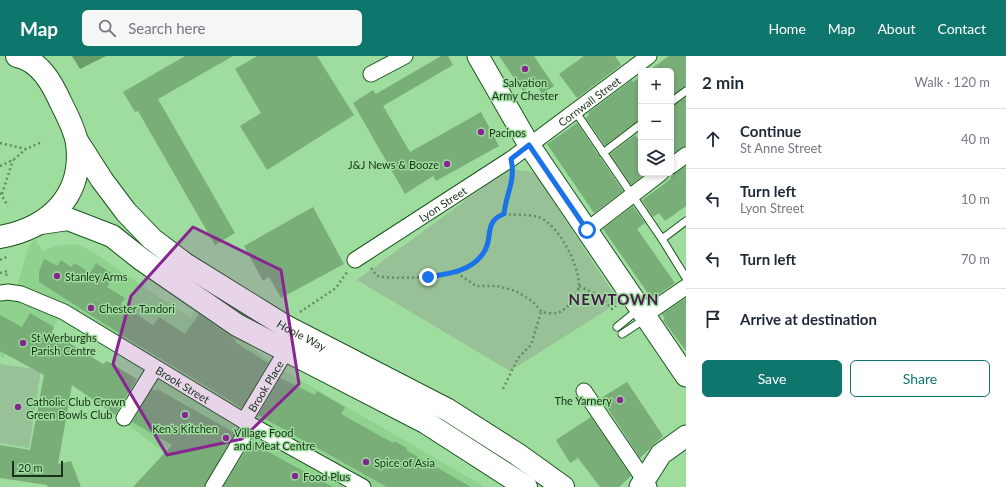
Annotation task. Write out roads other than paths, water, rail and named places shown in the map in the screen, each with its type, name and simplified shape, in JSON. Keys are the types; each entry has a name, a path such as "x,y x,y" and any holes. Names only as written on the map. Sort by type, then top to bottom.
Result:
{"highway":[{"path":"5,238 41,223 61,204 73,187 78,169 77,141 53,85 39,68 23,57 17,56"},
{"path":"50,56 53,85"},
{"name":"Hoole Way","path":"77,141 102,180 126,212 152,239 185,264 285,326 448,410 517,454 562,487"},
{"name":"Hoole Way","path":"41,223 68,218 112,236 141,259 237,325 286,351 350,381 425,422 526,487"}],"street":[{"path":"371,74 405,56"},
{"path":"478,56 529,145 642,309 686,376"},
{"name":"Cornwall Street","path":"529,145 649,56"},
{"name":"Lyon Street","path":"360,257 511,159 529,145"},
{"path":"674,164 686,154"},
{"path":"587,230 657,176"},
{"name":"Brook Street","path":"3,287 8,292 21,294 64,312 247,423 363,487"},
{"path":"642,309 686,287"},
{"name":"Brook Place","path":"213,487 286,351"},
{"path":"124,418 155,368"},
{"path":"584,391 647,485 664,466 684,438"}],"lane":[{"path":"674,100 686,91"},
{"path":"575,111 662,239 686,278"},
{"path":"603,153 638,126"},
{"path":"662,239 686,221"},
{"path":"617,327 642,309"},
{"path":"622,334 642,309"}],"place":[{"name":"Salvation Army Chester","path":"525,69"},
{"name":"Pacinos","path":"481,132"},
{"name":"J&J News & Booze","path":"447,164"},
{"name":"Stanley Arms","path":"57,276"},
{"name":"Chester Tandori","path":"91,308"},
{"name":"St Werburghs Parish Centre","path":"23,343"},
{"name":"The Yarnery","path":"620,400"},
{"name":"Catholic Club Crown Green Bowls Club","path":"18,407"},
{"name":"Ken's Kitchen","path":"185,415"},
{"name":"Village Food and Meat Centre","path":"226,438"},
{"name":"Spice of Asia","path":"366,462"},
{"name":"Food Plus","path":"295,476"}],"district":[{"name":"NEWTOWN","path":"614,299"}]}
